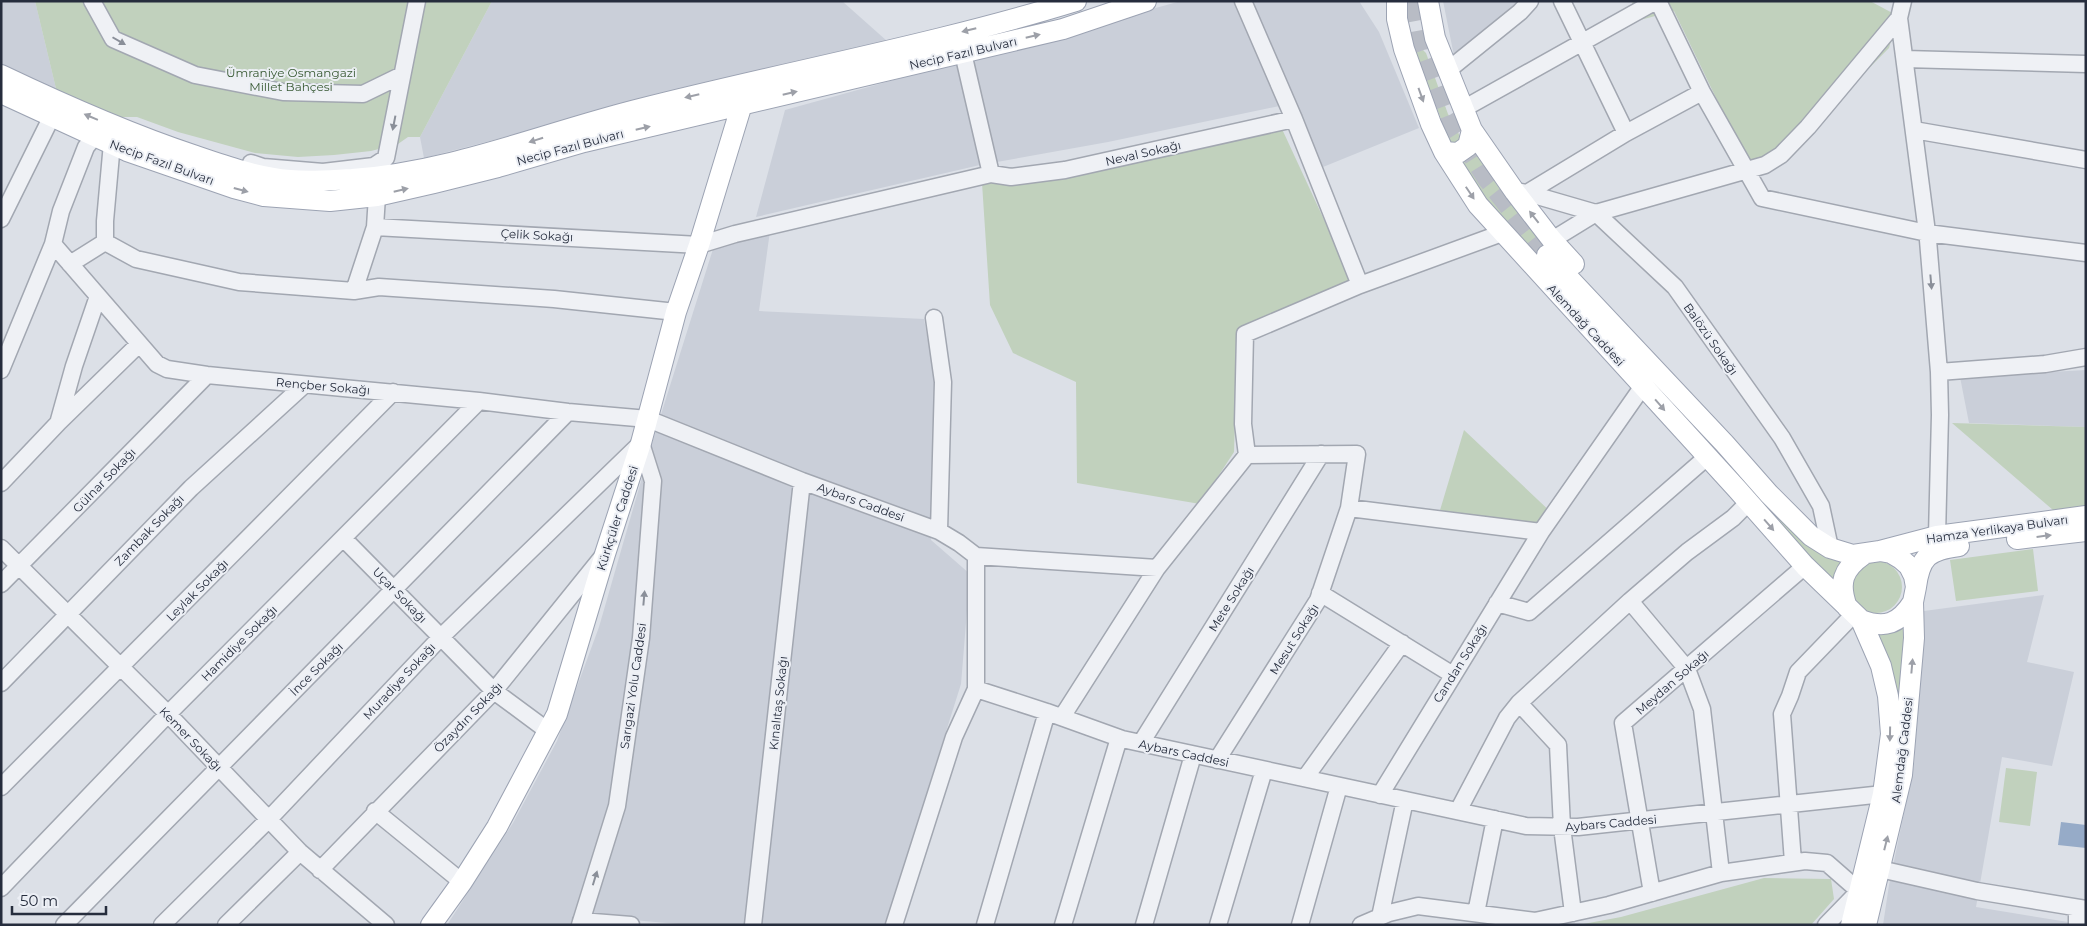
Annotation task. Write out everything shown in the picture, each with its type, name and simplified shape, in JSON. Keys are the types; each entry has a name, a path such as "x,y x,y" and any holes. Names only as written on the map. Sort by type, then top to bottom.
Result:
{"main road":[{"name":"Necip Fazıl Bulvarı","path":"1,93 52,116 107,136 234,188 264,196 330,201 377,196 498,167 741,95 837,63 1053,4 1076,1"},
{"name":"Necip Fazıl Bulvarı","path":"1,75 89,116 107,136 146,140 256,175 306,181 349,179 378,177 430,169 493,153 587,122 963,53 1063,29 1146,1"},
{"path":"1384,1 1397,10"},
{"path":"1404,49 1420,38 1435,38 1419,1"},
{"name":"Alemdağ Caddesi","path":"1428,1 1435,38 1447,72 1472,130 1521,192 1550,248 1769,494 1811,536 1830,548 1853,555 1891,553 1901,558 1914,576 1914,638 1902,775 1866,925"},
{"name":"Alemdağ Caddesi","path":"1397,10 1404,49 1444,152 1478,205 1805,566 1854,613"},
{"name":"Kürkçüler Caddesi","path":"431,925 462,882 497,827 557,714 605,554 642,443 676,312 699,245 741,95"},
{"path":"1444,152 1458,153 1468,146 1472,130"},
{"name":"Hamza Yerlikaya Bulvarı","path":"1872,553 1937,536 2084,528"},
{"name":"Hamza Yerlikaya Bulvarı","path":"1914,595 1918,570 1924,559 1932,552 1942,548 2084,528"},
{"name":"Alemdağ Caddesi","path":"1851,925 1883,794 1891,734 1888,696 1881,666 1843,595 1842,583 1846,571 1854,562 1872,553"},
{"path":"1854,613 1872,625 1885,625 1897,621 1906,613 1914,595"}],"street":[{"path":"92,1 113,39 195,75 283,92 363,94 402,75"},
{"path":"1,370 53,244 61,212 86,148 131,123 206,150 264,167 323,172 374,166 386,158 417,1"},
{"path":"1243,1 1294,119 1360,285"},
{"path":"1447,72 1530,1"},
{"path":"1562,1 1626,132"},
{"path":"1462,109 1657,1 1702,92 1762,198 1927,233 2086,253"},
{"path":"1903,1 1899,18 1927,233 1938,372 1940,405 1937,536"},
{"path":"1550,248 1596,212 1765,165 1781,155 1808,127 1899,18"},
{"path":"699,245 735,234 991,174 963,53"},
{"path":"1905,59 2086,64"},
{"path":"1521,192 1626,132 1702,92"},
{"path":"1,219 52,116"},
{"name":"Neval Sokağı","path":"991,174 1002,177 1022,177 1065,170 1294,119"},
{"path":"1914,130 2086,160"},
{"path":"105,242 107,136"},
{"name":"Balözü Sokağı","path":"1521,192 1596,212 1675,287 1782,438 1821,506 1830,548"},
{"path":"354,291 375,227 377,196"},
{"name":"Çelik Sokağı","path":"375,227 699,245"},
{"path":"986,925 1054,715 1156,568 1247,455 1243,424 1245,334 1360,285 1502,232"},
{"path":"70,264 105,242"},
{"path":"105,242 136,259 238,282 354,291 379,287 554,299 676,312"},
{"name":"Rençber Sokağı","path":"53,244 157,364 167,369 206,375 479,400 568,412 648,419"},
{"path":"59,422 74,366 98,296"},
{"path":"934,318 943,382 939,530"},
{"path":"1,483 59,422 139,344"},
{"path":"1938,372 2045,364 2086,357"},
{"name":"Gülnar Sokağı","path":"1,584 206,375"},
{"name":"Zambak Sokağı","path":"1,683 191,488 304,385"},
{"name":"Candan Sokağı","path":"1380,795 1541,532 1643,386"},
{"name":"Leylak Sokağı","path":"1,787 393,392"},
{"name":"Hamidiye Sokağı","path":"1,888 168,714 479,400"},
{"name":"İnce Sokağı","path":"64,925 568,412"},
{"name":"Aybars Caddesi","path":"648,419 802,481 939,530 976,556"},
{"name":"Muradiye Sokağı","path":"162,925 269,819 441,637 642,443"},
{"name":"Sarıgazi Yolu Caddesi","path":"581,923 617,806 641,638 653,481 642,443"},
{"path":"1247,455 1322,454"},
{"name":"Mesut Sokağı","path":"1217,760 1318,600 1349,508 1357,454 1322,454"},
{"name":"Mete Sokağı","path":"1141,744 1322,454"},
{"path":"1498,603 1529,612 1706,457"},
{"name":"Kınalıtaş Sokağı","path":"753,925 802,481"},
{"path":"1458,811 1507,718 1519,703 1687,552 1733,518 1749,502"},
{"path":"1349,508 1541,532"},
{"name":"Uçar Sokağı","path":"343,538 494,691 548,730"},
{"name":"Kemer Sokağı","path":"1,548 121,666 300,852 386,925"},
{"name":"Özaydın Sokağı","path":"320,870 494,691 605,554"},
{"path":"894,925 954,737 976,689 976,556 1156,568"},
{"name":"Meydan Sokağı","path":"1652,893 1624,723 1805,566"},
{"path":"1320,593 1453,675"},
{"path":"1630,602 1687,669 1702,709 1721,873"},
{"path":"1793,862 1782,714 1798,672 1854,613"},
{"path":"1305,778 1402,643"},
{"name":"Aybars Caddesi","path":"976,689 1141,744 1526,826 1578,827 1883,794"},
{"path":"1519,703 1558,745 1562,827 1573,913"},
{"path":"1063,925 1119,738"},
{"path":"1144,925 1193,755"},
{"path":"1218,925 1264,770"},
{"path":"1300,925 1339,786"},
{"path":"1380,917 1405,800"},
{"path":"375,812 462,882"},
{"path":"1476,913 1495,819"},
{"path":"226,925 300,852"},
{"path":"1361,925 1380,917 1418,906 1476,913 1525,922 1573,913 1721,873 1805,860 1827,864 1859,891 1826,925"},
{"path":"1880,869 1977,891 2082,909 2077,925"},
{"path":"581,923 632,925"}],"shaded area":[{"path":"1,1 35,1 58,97 1,72"},
{"path":"492,1 842,1 887,41 424,158 420,137"},
{"path":"1181,1 1359,1 1379,32 1419,128 1323,167 1294,103 1108,142 980,165 756,217 785,110"},
{"path":"1443,1 1535,1 1455,61"},
{"path":"770,231 759,311 924,319 937,390 931,540 970,574 961,684 885,925 690,925 598,917 595,925 447,925 513,823 557,741 599,627 652,443 713,249"},
{"path":"2086,370 2086,427 1969,423 1960,377"},
{"path":"2044,595 2027,662 2074,672 2052,766 2002,757 1976,907 2068,922 2068,925 1883,925 1889,885 1914,765 1924,611"}],"green space":[{"name":"Ümraniye Osmangazi Millet Bahçesi","path":"35,1 492,1 420,137 408,137 398,144 371,151 298,157 255,153 178,132 137,117 112,117 58,97"},
{"path":"1633,1 1870,1 1898,16 1889,48 1790,148 1749,166 1674,11 1625,24"},
{"path":"1423,50 1426,53 1448,114 1461,138 1457,144 1452,144 1449,139 1416,56 1417,52"},
{"path":"1282,129 1352,280 1238,331 1234,452 1200,504 1077,483 1076,382 1013,353 990,305 982,183"},
{"path":"1475,152 1505,197 1552,251 1540,261 1457,165"},
{"path":"1952,423 2086,427 2086,506 2053,510"},
{"path":"1464,430 1555,516 1547,532 1438,517"},
{"path":"1779,514 1847,562 1837,591 1773,515"},
{"path":"2033,549 2038,591 1956,601 1950,560"},
{"path":"1871,561 1881,561 1895,568 1902,582 1902,592 1895,606 1881,613 1871,613 1861,609 1854,602 1850,592 1850,582 1854,572 1861,565"},
{"path":"1908,616 1901,712 1869,629"},
{"path":"2006,768 2037,772 2030,826 1999,822"},
{"path":"1764,878 1831,879 1834,899 1811,925 1578,925 1621,917"}],"water":[{"path":"2061,822 2086,825 2086,848 2058,845"}],"tunnel":[{"path":"1414,1 1423,50 1448,116 1486,177 1547,255"}]}
